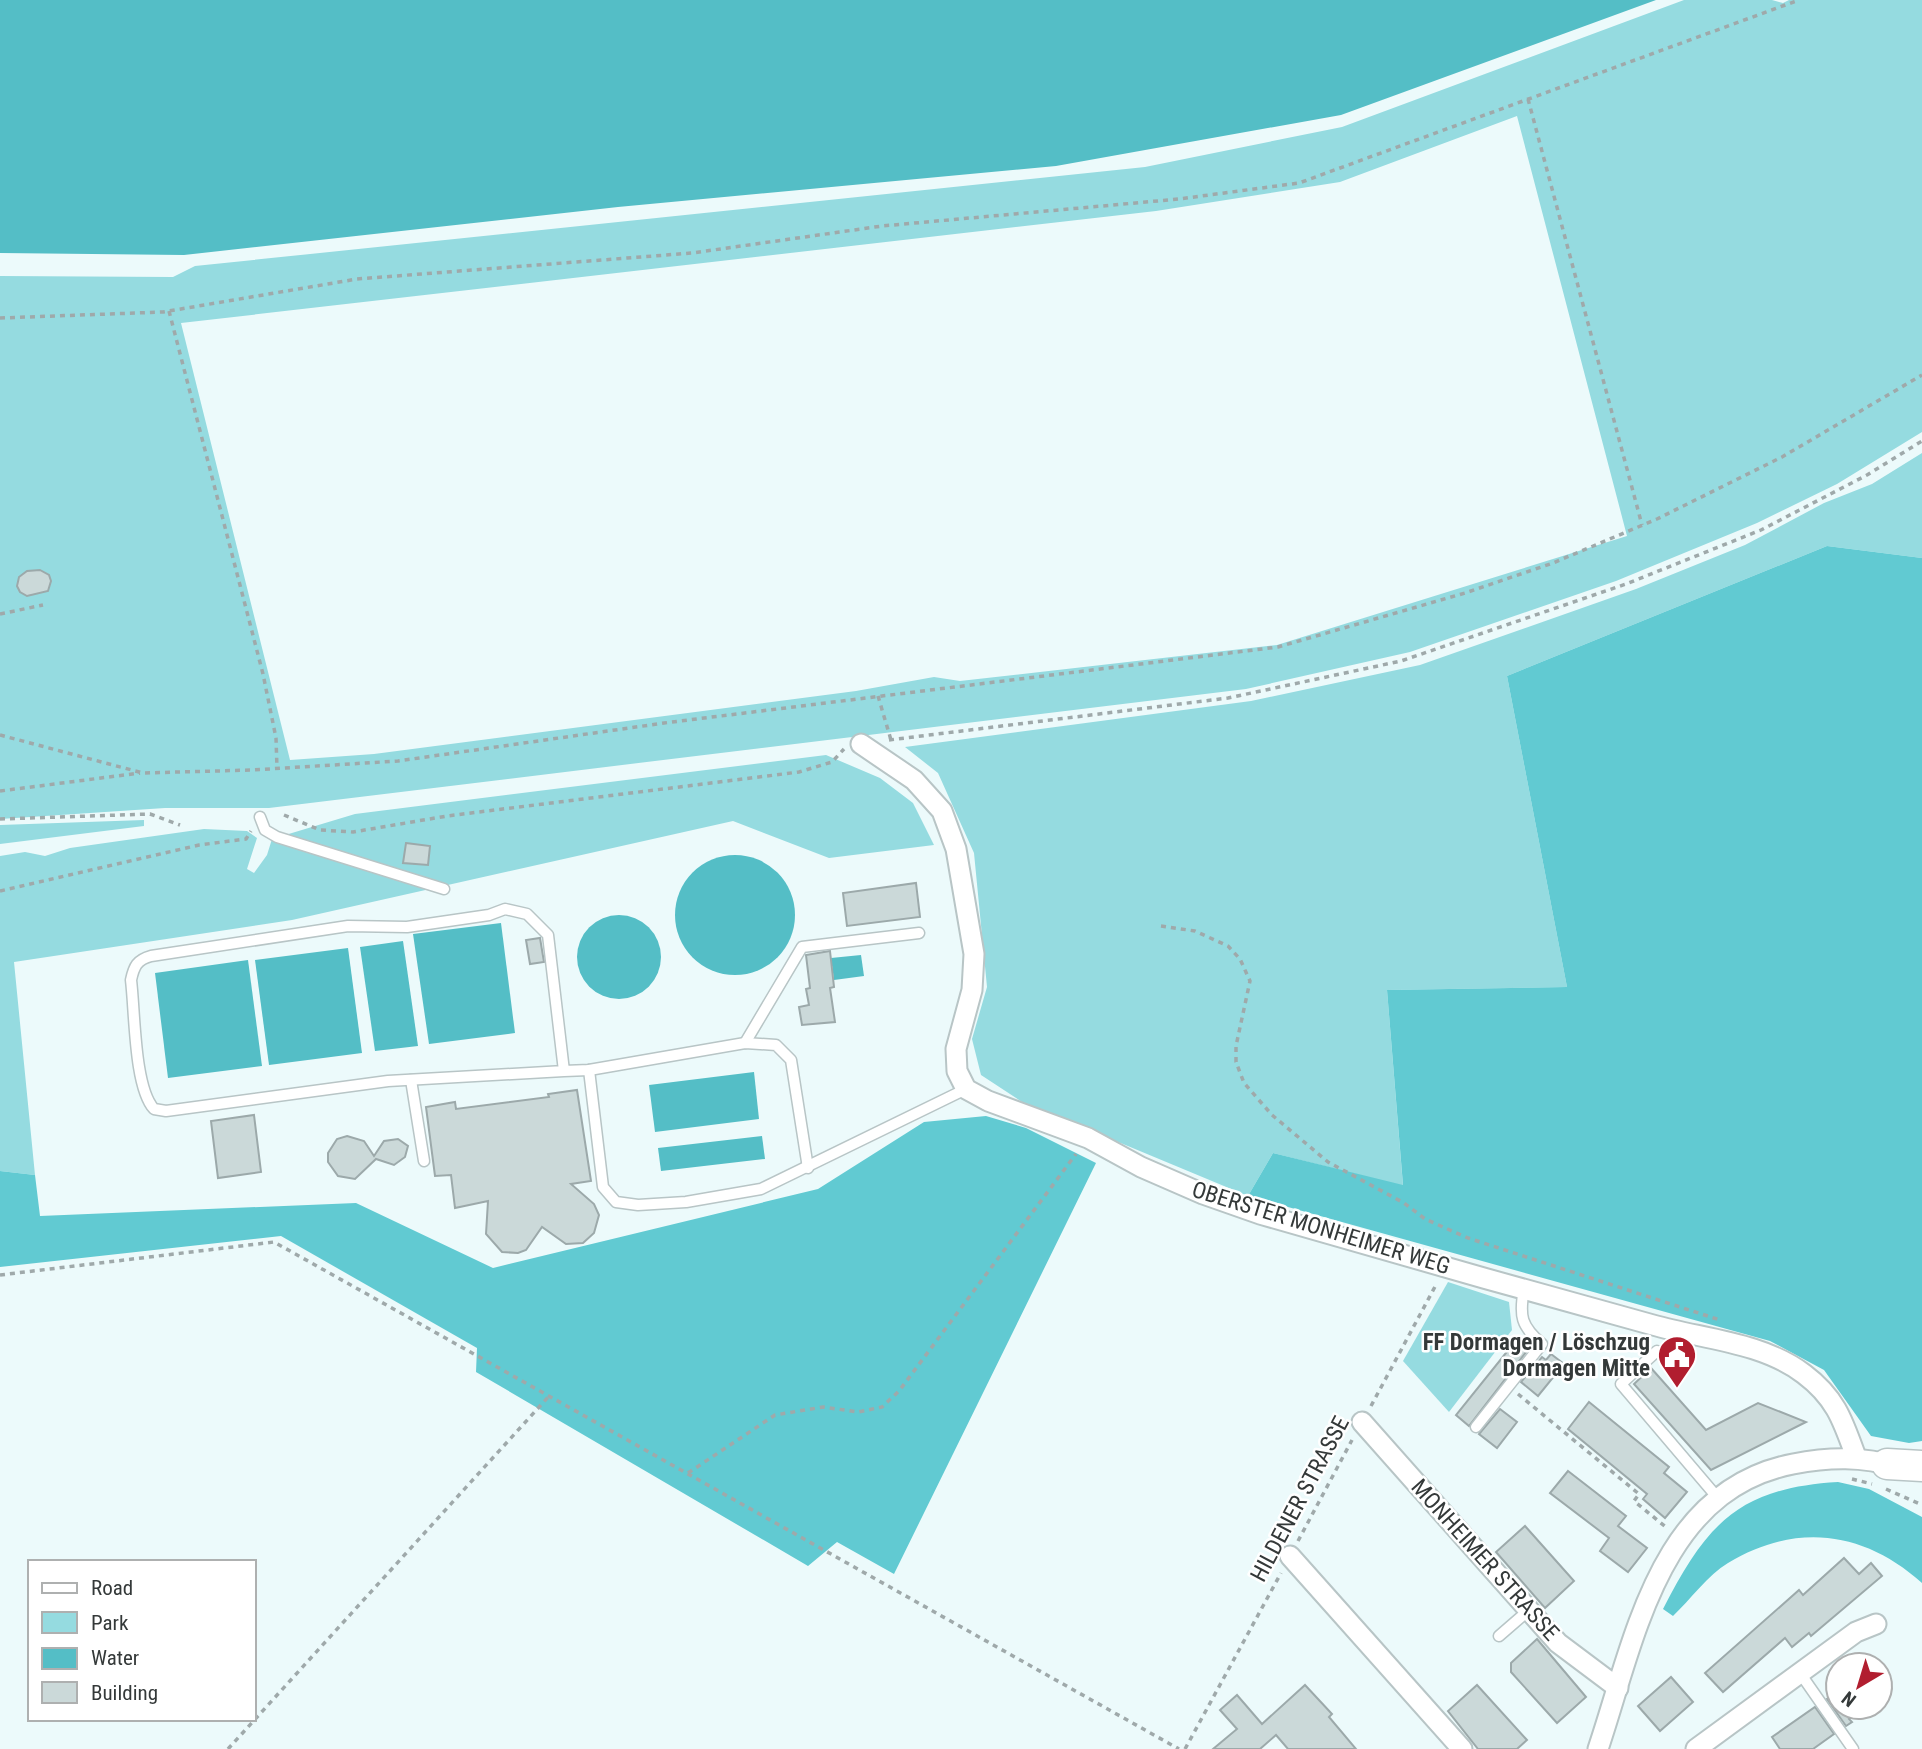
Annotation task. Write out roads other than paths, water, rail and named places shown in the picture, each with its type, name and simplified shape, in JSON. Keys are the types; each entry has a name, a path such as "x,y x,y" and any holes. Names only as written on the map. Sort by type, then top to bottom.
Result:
{"main road":[{"path":"1887,1464 1922,1466"}],"street":[{"path":"854,745 914,780 942,811 956,849 974,954 972,990 956,1049 957,1071 966,1089"},
{"name":"OBERSTER MONHEIMER WEG","path":"966,1089 988,1101 1088,1138 1141,1167 1203,1194 1284,1221 1675,1331 1770,1355 1802,1373 1830,1398 1847,1427 1856,1457"},
{"name":"MONHEIMER STRASSE","path":"1362,1422 1558,1643 1618,1688"},
{"path":"1598,1749 1648,1596 1670,1552 1717,1497 1758,1473 1818,1459 1856,1457 1922,1475"},
{"path":"1290,1556 1462,1749"},
{"path":"1703,1747 1856,1632 1876,1624"}],"lane":[{"path":"260,817 265,830 277,837 444,889"},
{"path":"564,1072 548,935 527,914 505,909 489,915 407,927 348,926 151,956 142,958 134,967 131,980 142,1080 146,1101 154,1109 166,1111 411,1080 564,1072 589,1070 745,1043 776,1045 791,1060 808,1168"},
{"path":"745,1043 803,947 919,933"},
{"path":"589,1070 603,1187 616,1202 638,1205 686,1202 748,1191 808,1168 966,1089"},
{"path":"411,1080 424,1161"},
{"path":"1476,1427 1542,1344 1521,1322 1519,1313 1524,1289"},
{"path":"1675,1331 1673,1357 1657,1351 1621,1384 1717,1497"},
{"path":"1499,1636 1529,1610"},
{"path":"1800,1673 1853,1749"}],"water":[{"path":"0,0 1656,0 1341,115 1056,166 618,207 184,255 0,253"},
{"path":"735,855 758,860 777,873 790,892 795,915 790,938 777,957 758,970 735,975 712,970 693,957 680,938 675,915 680,892 693,873 712,860"},
{"path":"619,915 635,918 649,927 658,941 661,957 658,973 649,987 635,996 619,999 603,996 589,987 580,973 577,957 580,941 589,927 603,918"},
{"path":"501,923 515,1033 429,1044 413,934"},
{"path":"403,941 418,1046 375,1051 360,947"},
{"path":"348,948 362,1053 269,1065 255,960"},
{"path":"861,955 864,976 834,980 831,958"},
{"path":"248,960 262,1066 168,1078 155,973"},
{"path":"754,1072 759,1119 655,1132 649,1085"},
{"path":"762,1136 765,1159 661,1171 658,1148"}],"place":[{"name":"FF Dormagen / Löschzug Dormagen Mitte","path":"1677,1389"}]}
